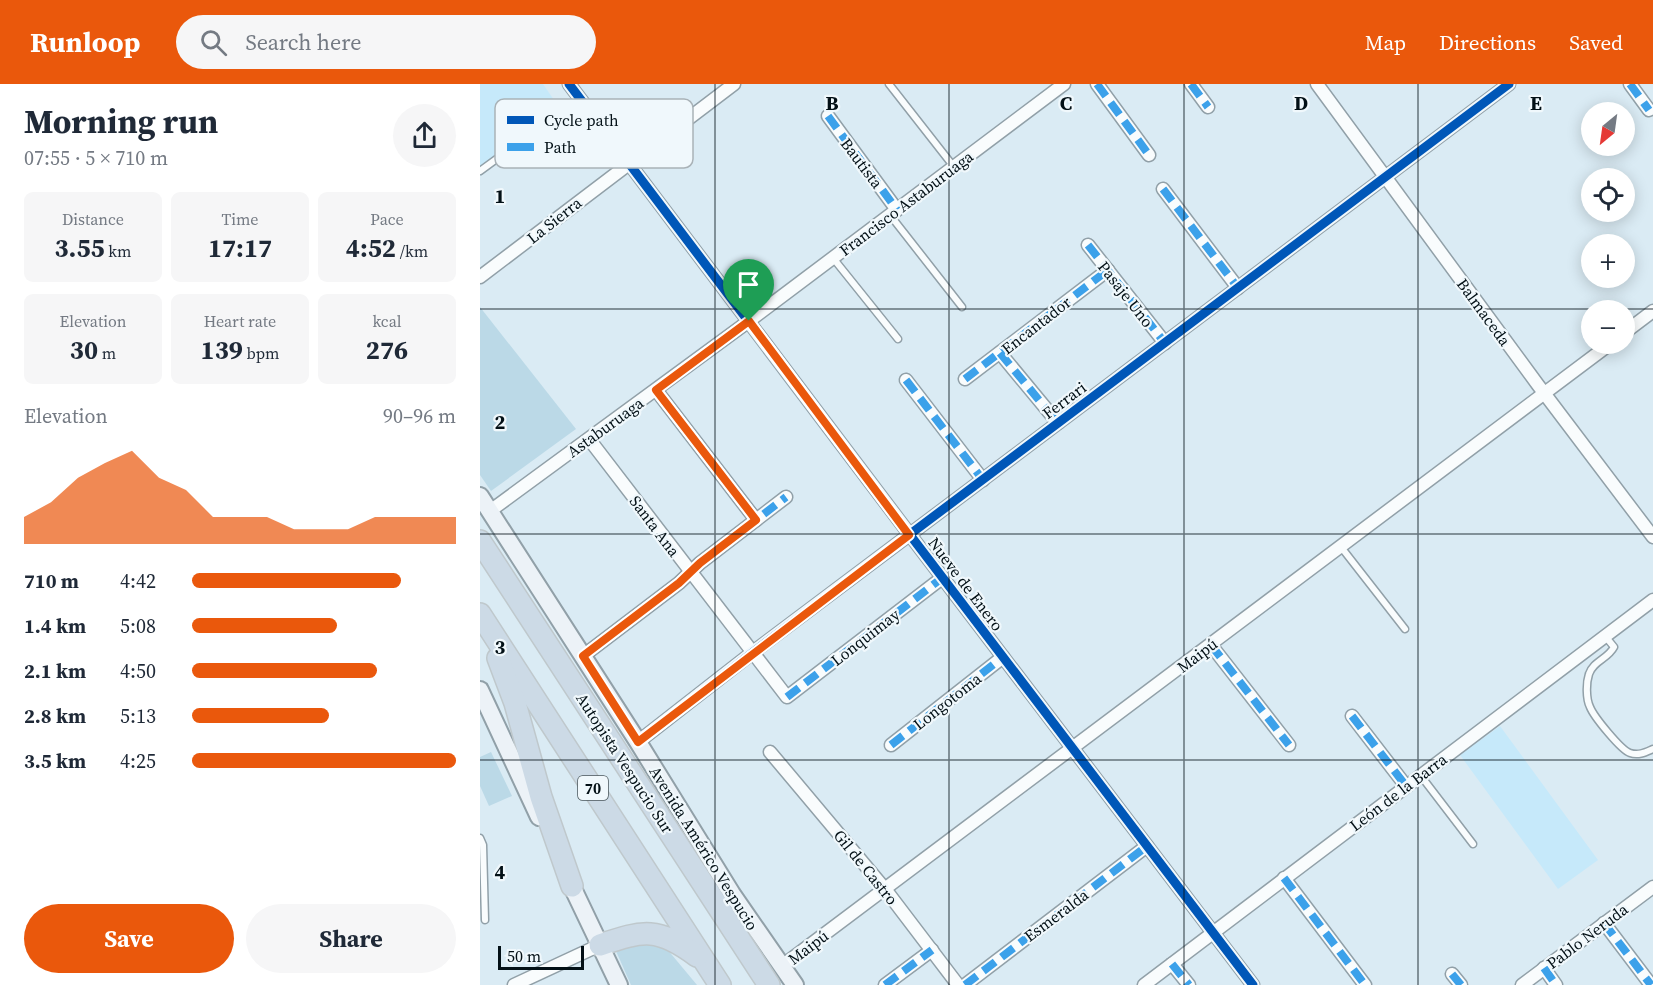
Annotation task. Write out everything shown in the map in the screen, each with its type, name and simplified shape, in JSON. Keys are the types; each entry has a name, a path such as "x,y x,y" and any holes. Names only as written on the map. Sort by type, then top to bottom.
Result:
{"highway":[{"name":"Autopista Vespucio Sur","path":"480,541 769,985"},
{"path":"480,615 515,703 541,797 572,886"},
{"name":"70","path":"480,615 720,985"},
{"path":"600,945 633,934 650,933 677,943 706,963"}],"main road":[{"name":"Avenida Américo Vespucio","path":"480,496 638,742 732,894 795,985"},
{"path":"480,690 619,985"}],"street":[{"name":"Nueve de Enero","path":"569,84 580,98"},
{"name":"La Sierra","path":"693,115 734,84"},
{"name":"Francisco Astaburuaga","path":"749,321 1064,84"},
{"path":"1097,84 1149,155"},
{"path":"1191,84 1208,107"},
{"name":"Balmaceda","path":"1317,84 1653,537"},
{"name":"Ferrari","path":"638,742 752,653 1509,84"},
{"path":"1630,84 1649,110"},
{"name":"Bautista","path":"828,116 894,212"},
{"name":"La Sierra","path":"480,276 621,168"},
{"name":"Nueve de Enero","path":"632,168 1253,985"},
{"path":"1163,189 1238,288"},
{"name":"Pasaje Uno","path":"1088,245 1165,343"},
{"name":"Encantador","path":"965,379 1108,270"},
{"path":"1635,325 1653,311"},
{"name":"Astaburuaga","path":"490,511 749,321"},
{"path":"1000,353 1058,423"},
{"name":"Maipú","path":"782,966 1597,354"},
{"path":"906,380 982,480"},
{"path":"656,390 756,520"},
{"name":"Santa Ana","path":"589,439 788,697"},
{"path":"583,656 786,497"},
{"name":"Lonquimay","path":"788,697 942,578"},
{"name":"León de la Barra","path":"1144,985 1653,600"},
{"path":"1211,645 1289,745"},
{"name":"Longotoma","path":"891,745 1003,657"},
{"path":"1352,716 1406,786"},
{"name":"Gil de Castro","path":"770,752 885,889 958,985"},
{"name":"Esmeralda","path":"965,985 1147,846"},
{"path":"1284,878 1365,985"},
{"name":"Pablo Neruda","path":"1522,985 1653,887"},
{"path":"1604,923 1651,985"},
{"path":"514,985 600,945"},
{"path":"885,985 932,950"},
{"path":"1172,964 1189,985"},
{"path":"1544,968 1556,985"},
{"path":"1452,974 1461,985"}],"lane":[{"path":"889,84 954,166"},
{"path":"480,171 495,160"},
{"path":"894,212 962,307"},
{"path":"833,258 898,339"},
{"path":"1341,547 1405,629"},
{"path":"1605,636 1614,647 1592,666 1589,672 1587,680 1589,705 1594,715 1625,750 1632,754 1640,754 1653,749"},
{"path":"1420,776 1473,844"},
{"path":"480,838 483,845 486,920"}],"shaded area":[{"path":"480,84 543,84 553,99 495,99 495,165 480,176"},
{"path":"480,307 576,429 491,491 480,475"},
{"path":"1500,726 1598,860 1558,889 1460,755"},
{"path":"491,752 512,796 489,806 480,786 480,757"},
{"path":"649,940 667,949 697,985 631,985 616,951"}],"marked path":[{"path":"1097,84 1149,155"},
{"path":"1191,84 1208,107"},
{"path":"1630,84 1649,110"},
{"path":"828,116 897,210"},
{"path":"1163,189 1238,288"},
{"path":"1088,245 1165,343"},
{"path":"965,379 1108,270"},
{"path":"1000,353 1058,423"},
{"path":"906,380 983,480"},
{"path":"656,390 756,520"},
{"path":"583,656 786,497"},
{"path":"787,697 942,578"},
{"path":"1211,645 1289,745"},
{"path":"891,745 1003,657"},
{"path":"1352,716 1406,786"},
{"path":"965,985 1147,846"},
{"path":"1284,878 1365,985"},
{"path":"1604,923 1651,985"},
{"path":"885,985 932,950"},
{"path":"1172,964 1189,985"},
{"path":"1544,968 1556,985"},
{"path":"1452,974 1461,985"}],"cycle path":[{"path":"569,84 580,99"},
{"path":"638,742 752,653 1509,84"},
{"path":"633,168 1253,985"}],"route":[{"path":"749,321 909,535 638,742 583,656 679,583 700,563 756,520 656,390 749,321"}]}
